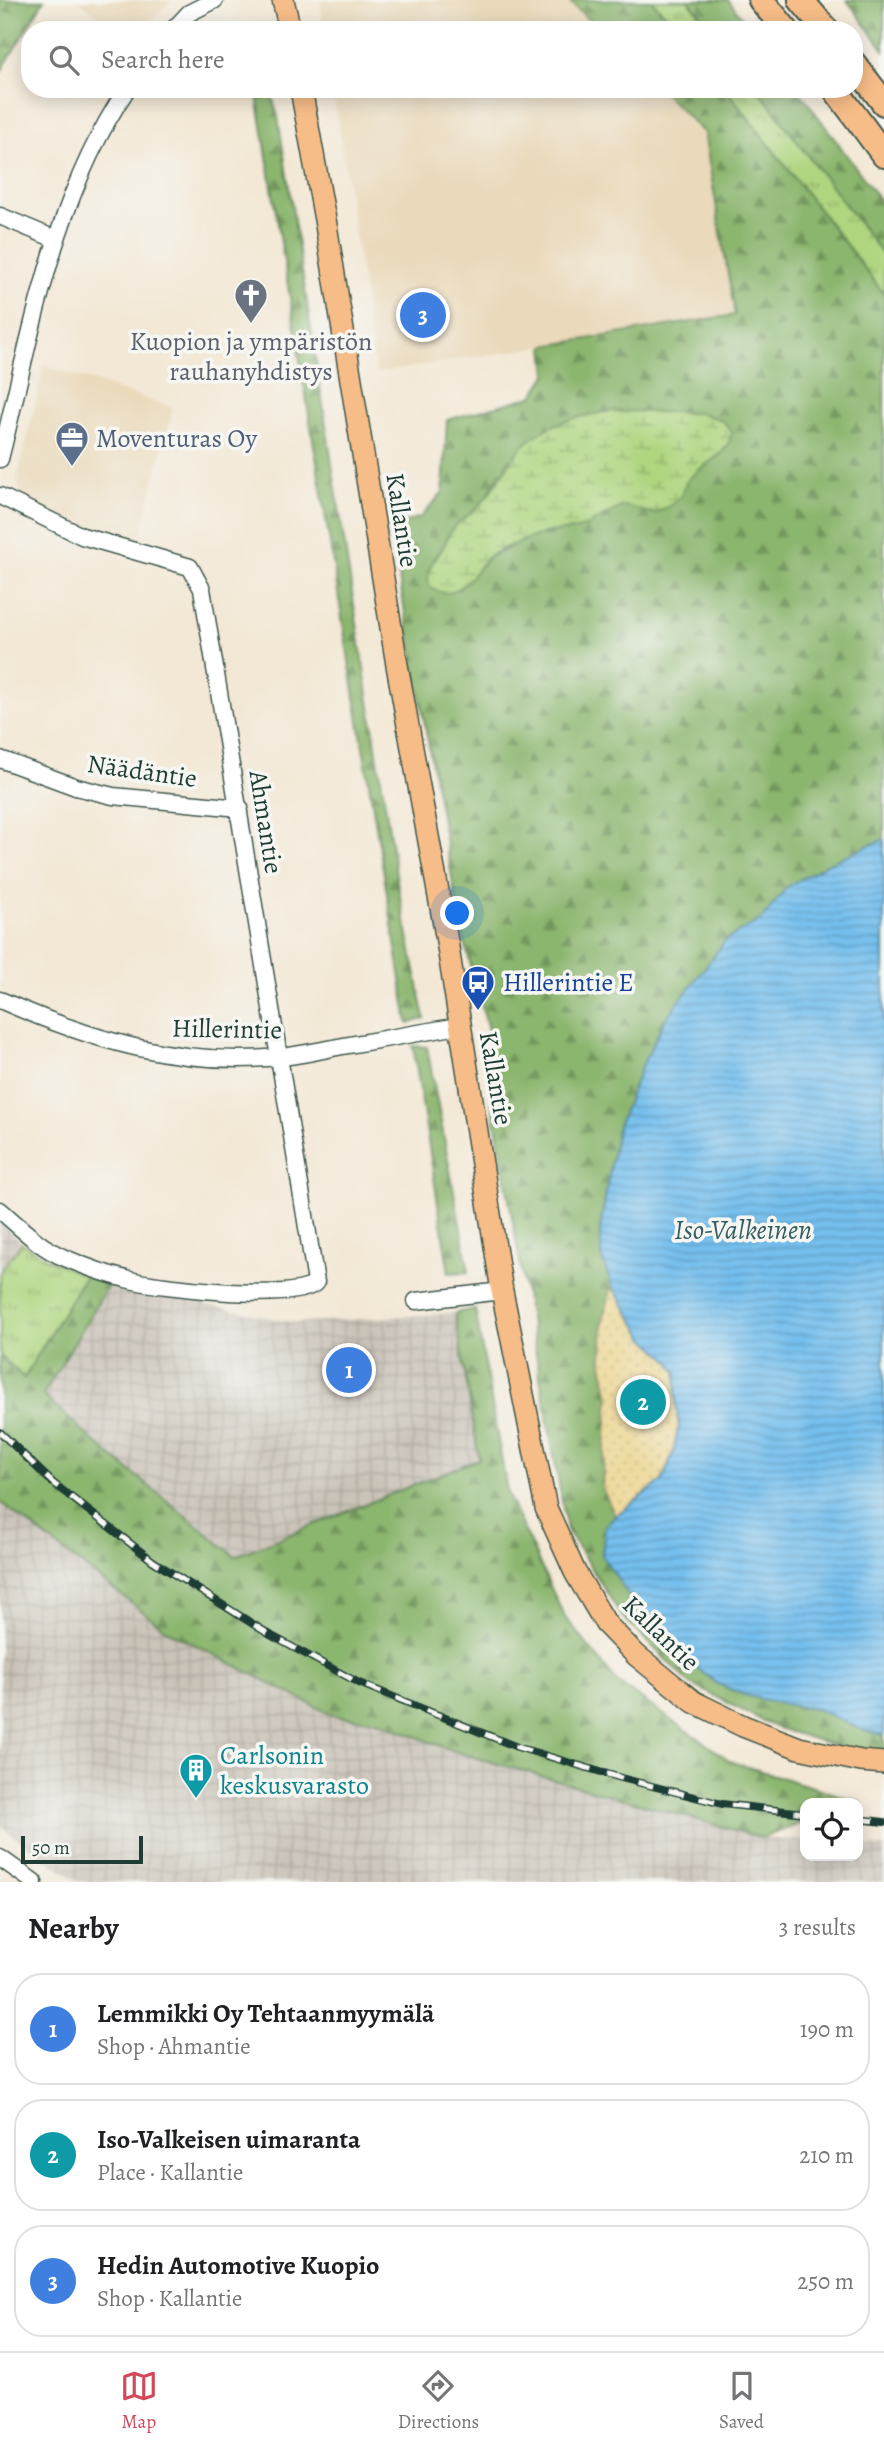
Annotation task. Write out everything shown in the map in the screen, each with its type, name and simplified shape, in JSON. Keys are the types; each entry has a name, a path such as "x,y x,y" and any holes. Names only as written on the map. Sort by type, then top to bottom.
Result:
{"highway":[{"path":"761,0 778,21"},
{"path":"801,0 818,21"},
{"path":"863,76 884,103"},
{"path":"842,98 884,155"}],"main road":[{"path":"283,0 288,21"},
{"name":"Kallantie","path":"303,98 326,225 394,652 434,868 502,1291 547,1508 575,1572 606,1624 636,1655 694,1702 743,1726 799,1748 860,1761 884,1763"}],"street":[{"path":"182,21 190,13 215,0"},
{"path":"0,459 55,239 95,144 122,98"},
{"path":"0,216 55,239"},
{"name":"Ahmantie","path":"0,496 82,536 190,567 202,589 316,1276 312,1288 262,1293 205,1291 128,1280 62,1257 30,1237 0,1210"},
{"name":"Näädäntie","path":"0,759 76,787 113,796 240,808"},
{"name":"Hillerintie","path":"0,1000 53,1023 103,1040 162,1053 211,1058 279,1057 459,1026"},
{"path":"416,1301 502,1291"},
{"path":"0,1858 34,1882"}],"shaded area":[{"path":"79,0 172,0 150,21 104,21"},
{"path":"320,0 568,0 590,21 323,21"},
{"path":"334,98 669,98 704,133 735,315 376,373"},
{"path":"44,365 173,408 138,543 93,529 22,500 17,480"},
{"path":"0,1222 22,1243 0,1272"},
{"path":"109,1284 295,1323 455,1313 479,1459 235,1556 98,1445 43,1395"},
{"path":"0,1502 168,1631 334,1716 374,1720 456,1752 762,1838 800,1841 800,1861 863,1861 863,1846 884,1847 884,1882 79,1882 0,1826"}],"green space":[{"path":"0,0 44,0 31,21 21,21 21,38 0,73"},
{"path":"568,0 651,0 671,21 590,21"},
{"path":"651,0 688,0 706,21 671,21"},
{"path":"688,0 728,0 745,21 706,21"},
{"path":"847,0 884,0 884,50 863,21"},
{"path":"257,98 273,98 278,117 398,887 425,1019 408,1023"},
{"path":"669,98 733,98 884,294 884,839 829,863 787,887 762,919 726,940 665,1020 641,1068 617,1129 600,1229 602,1258 612,1286 603,1320 602,1363 609,1397 602,1488 615,1516 605,1526 602,1556 718,1684 745,1695 817,1709 862,1730 884,1735 884,1751 850,1750 775,1727 689,1683 621,1615 567,1530 492,1103 490,1037 461,929 390,527 421,517 443,492 447,420 533,396 547,375 544,346 735,315 704,133","holes":["685,413 699,413 722,420 722,453 689,478 680,496 671,505 654,514 625,505 596,518 586,526 533,536 489,557 459,589 433,559 444,547 451,530 486,498 500,473"]},
{"path":"733,98 765,98 884,256 884,294"},
{"path":"765,98 805,98 884,206 884,256"},
{"path":"613,411 699,413 722,420 732,432 726,448 694,474 679,498 662,510 654,514 625,506 581,528 544,533 499,550 488,557 455,591 447,593 429,586 429,569 451,530 474,511 492,490 515,455 530,440 557,424"},
{"path":"413,1046 427,1047 469,1272 449,1273"},
{"path":"22,1243 47,1259 85,1276 24,1378 0,1356 0,1272"},
{"path":"85,1276 109,1284 43,1395 98,1445 235,1556 479,1459 455,1313 475,1309 508,1496 564,1616 617,1682 732,1762 848,1798 800,1798 800,1824 762,1838 456,1752 374,1720 334,1716 168,1631 0,1502 0,1356 24,1378"}],"sand":[{"path":"612,1286 644,1337 668,1359 677,1373 676,1406 679,1425 673,1453 662,1481 615,1516 602,1488 609,1397 602,1363 603,1320"}],"water":[{"name":"Iso-Valkeinen","path":"884,839 884,1735 862,1730 817,1709 745,1695 718,1684 685,1659 650,1626 602,1556 605,1526 662,1481 673,1453 679,1425 676,1406 677,1373 668,1359 644,1337 612,1286 602,1258 600,1229 617,1129 641,1068 665,1020 726,940 762,919 787,887 829,863"}],"railway":[{"path":"0,1432 53,1483 153,1561 272,1636 359,1683 517,1747 621,1778 722,1804 800,1812"},
{"path":"863,1820 884,1822"}],"place":[{"name":"Hedin Automotive Kuopio","path":"423,315"},
{"name":"Kuopion ja ympäristön rauhanyhdistys","path":"251,325"},
{"name":"Moventuras Oy","path":"72,468"},
{"name":"Hillerintie E","path":"478,1012"},
{"name":"Lemmikki Oy Tehtaanmyymälä","path":"349,1370"},
{"name":"Iso-Valkeisen uimaranta","path":"643,1402"},
{"name":"Carlsonin keskusvarasto","path":"196,1800"}]}
